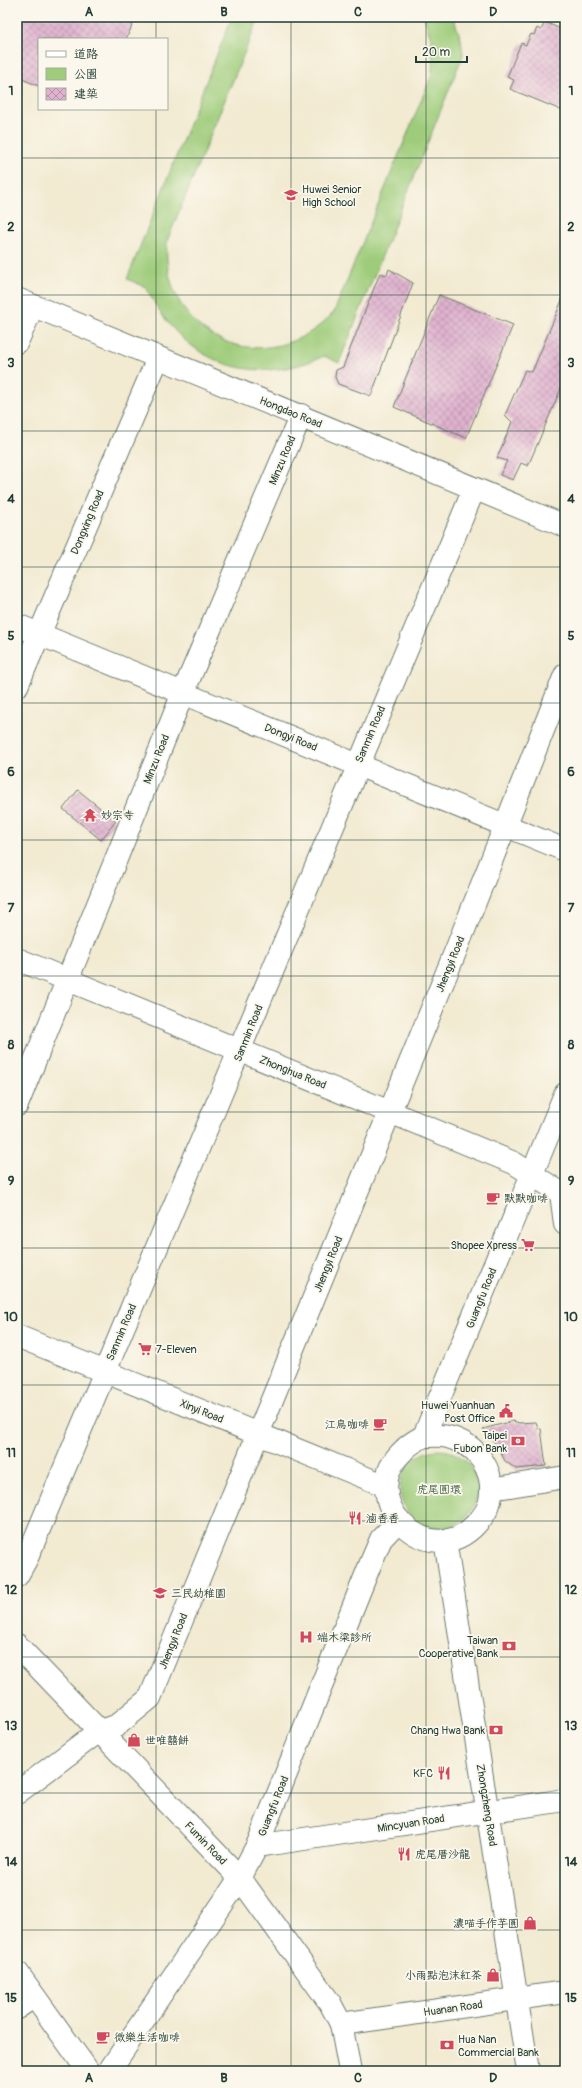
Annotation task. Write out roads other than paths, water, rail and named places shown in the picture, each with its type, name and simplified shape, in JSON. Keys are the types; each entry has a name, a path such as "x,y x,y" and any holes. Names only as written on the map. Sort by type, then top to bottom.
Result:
{"street":[{"path":"17,342 25,303"},
{"name":"Hongdao Road","path":"25,303 301,415 565,526"},
{"name":"Dongxing Road","path":"17,686 38,634 158,358"},
{"name":"Minzu Road","path":"17,1105 183,693 301,415"},
{"name":"Sanmin Road","path":"17,1576 27,1558 104,1371 241,1051 358,764 474,489"},
{"name":"Dongyi Road","path":"17,625 565,850"},
{"name":"Jhengyi Road","path":"17,1794 99,1731 116,1726 150,1698 390,1112 506,826 565,675"},
{"name":"Zhonghua Road","path":"17,959 514,1163 563,1192"},
{"name":"Guangfu Road","path":"424,1436 565,1094"},
{"path":"563,1192 565,1224"},
{"name":"Xinyi Road","path":"17,1336 386,1486"},
{"path":"424,1436 446,1436 464,1442 478,1453 487,1468 491,1489 490,1502 482,1518 471,1530 457,1538 445,1540 424,1539 410,1532 398,1521 390,1506 386,1486 394,1461 404,1450 424,1436"},
{"path":"491,1489 565,1477"},
{"name":"Guangfu Road","path":"109,2071 240,1878 257,1846 381,1539 398,1521"},
{"name":"Zhongzheng Road","path":"445,1540 489,1811 528,2071"},
{"name":"Fumin Road","path":"17,1644 240,1878 330,2003 341,2024 350,2071"},
{"name":"Mincyuan Road","path":"257,1846 565,1800"},
{"path":"17,1972 25,2003 88,2071"},
{"name":"Huanan Road","path":"341,2024 565,1992"}],"place":[{"name":"Huwei Senior High School","path":"291,195"},
{"name":"妙宗寺","path":"90,815"},
{"name":"默默咖啡","path":"493,1198"},
{"name":"Shopee Xpress","path":"528,1245"},
{"name":"7-Eleven","path":"145,1349"},
{"name":"Huwei Yuanhuan Post Office","path":"506,1411"},
{"name":"江鳥咖啡","path":"380,1424"},
{"name":"Taipei Fubon Bank","path":"518,1441"},
{"name":"滷香香","path":"355,1518"},
{"name":"三民幼稚園","path":"160,1593"},
{"name":"端木梁診所","path":"306,1637"},
{"name":"Taiwan Cooperative Bank","path":"509,1646"},
{"name":"Chang Hwa Bank","path":"496,1730"},
{"name":"世唯囍餅","path":"134,1740"},
{"name":"KFC","path":"444,1773"},
{"name":"虎尾厝沙龍","path":"404,1854"},
{"name":"濃喵手作芋圓","path":"530,1923"},
{"name":"小雨點泡沫紅茶","path":"493,1975"},
{"name":"微樂生活咖啡","path":"103,2037"},
{"name":"Hua Nan Commercial Bank","path":"447,2045"}],"park label":[{"name":"虎尾圓環","path":"439,1489"}]}
